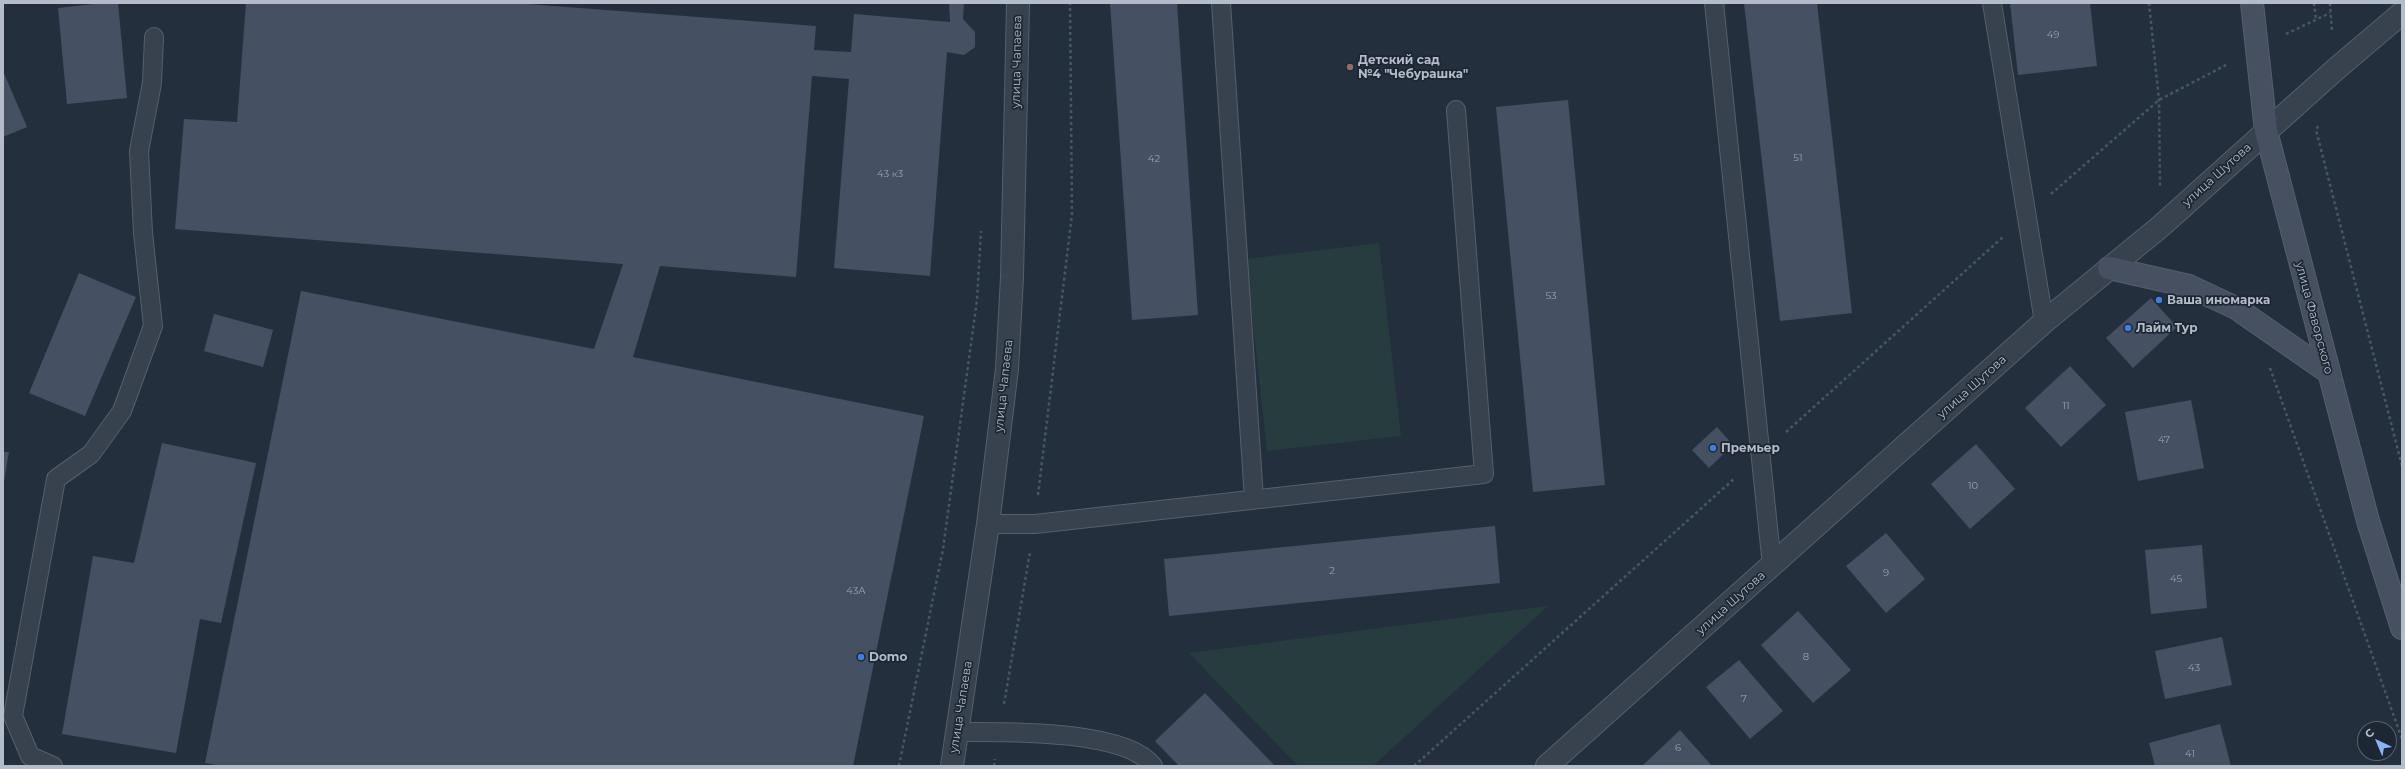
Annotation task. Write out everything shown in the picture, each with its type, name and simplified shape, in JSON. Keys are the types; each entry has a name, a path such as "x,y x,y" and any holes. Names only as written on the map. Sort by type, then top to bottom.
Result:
{"street":[{"name":"улица Чапаева","path":"952,766 988,524 1007,369 1012,277 1018,3"},
{"name":"улица Фаворского","path":"2252,3 2266,131 2368,521 2402,628"},
{"name":"улица Шутова","path":"1547,766 2044,322 2161,226 2266,131 2402,13"},
{"path":"2109,268 2189,286 2236,308 2328,372"}],"lane":[{"path":"1221,3 1254,499"},
{"path":"1714,3 1772,566"},
{"path":"1992,3 2044,322"},
{"path":"53,766 30,756 14,716 56,479 91,454 122,411 153,326 143,233 139,151 152,83 154,36"},
{"path":"988,524 1035,524 1484,474 1456,110"},
{"path":"958,732 1052,733 1119,746 1148,759 1153,766"}],"path":[{"path":"994,766 1035,524 1072,214 1070,3"},
{"path":"2149,3 2159,100 2161,226"},
{"path":"2314,3 2316,20"},
{"path":"2319,124 2316,130 2402,466"},
{"path":"899,766 943,550 977,300 981,229"},
{"path":"2268,362 2402,739"}],"green space":[{"path":"1379,243 1401,436 1267,451 1246,259"},
{"path":"1548,606 1373,766 1298,766 1189,653"}],"building":[{"path":"103,3 118,3 127,98 67,104 58,8"},
{"path":"246,3 514,3 816,26 814,50 851,52 854,14 950,22 949,3 964,3 963,19 975,32 975,47 964,55 947,52 930,276 834,268 849,79 812,76 796,277 660,266 633,357 924,416 853,766 222,766 205,763 301,291 594,349 623,264 175,229 184,119 237,122"},
{"path":"1110,3 1177,3 1198,315 1132,320"},
{"path":"1744,3 1817,3 1852,313 1780,321"},
{"path":"2010,3 2090,3 2097,66 2018,75"},
{"path":"3,71 27,127 3,137"},
{"path":"1568,100 1605,485 1533,492 1496,107"},
{"path":"79,273 136,297 85,416 29,393"},
{"path":"2151,298 2177,327 2133,368 2106,338"},
{"path":"214,314 273,330 263,367 204,351"},
{"path":"2070,366 2106,405 2061,447 2025,408"},
{"path":"2191,400 2204,468 2138,481 2125,412"},
{"name":"Премьер","path":"1717,427 1733,445 1709,468 1692,450"},
{"path":"162,443 256,463 221,623 200,619 176,753 62,734 93,556 134,563"},
{"path":"1976,444 2015,489 1970,529 1931,484"},
{"path":"3,452 9,452 4,481 3,481"},
{"path":"1495,526 1500,583 1169,616 1164,559"},
{"path":"1886,533 1925,579 1886,613 1846,566"},
{"path":"2202,545 2207,608 2151,614 2145,550"},
{"path":"1798,611 1851,670 1813,703 1761,645"},
{"path":"2222,637 2232,685 2165,699 2155,651"},
{"path":"1739,660 1783,711 1750,739 1706,687"},
{"path":"1205,693 1275,766 1179,766 1155,741"},
{"path":"2220,724 2231,766 2155,766 2149,743"},
{"path":"1680,730 1712,766 1642,766"}],"place":[{"name":"Детский сад №4 \"Чебурашка\"","path":"1350,67"},
{"name":"Ваша иномарка","path":"2159,300"},
{"name":"Лайм Тур","path":"2128,328"},
{"name":"Премьер","path":"1713,448"},
{"name":"Domo","path":"861,657"}]}
